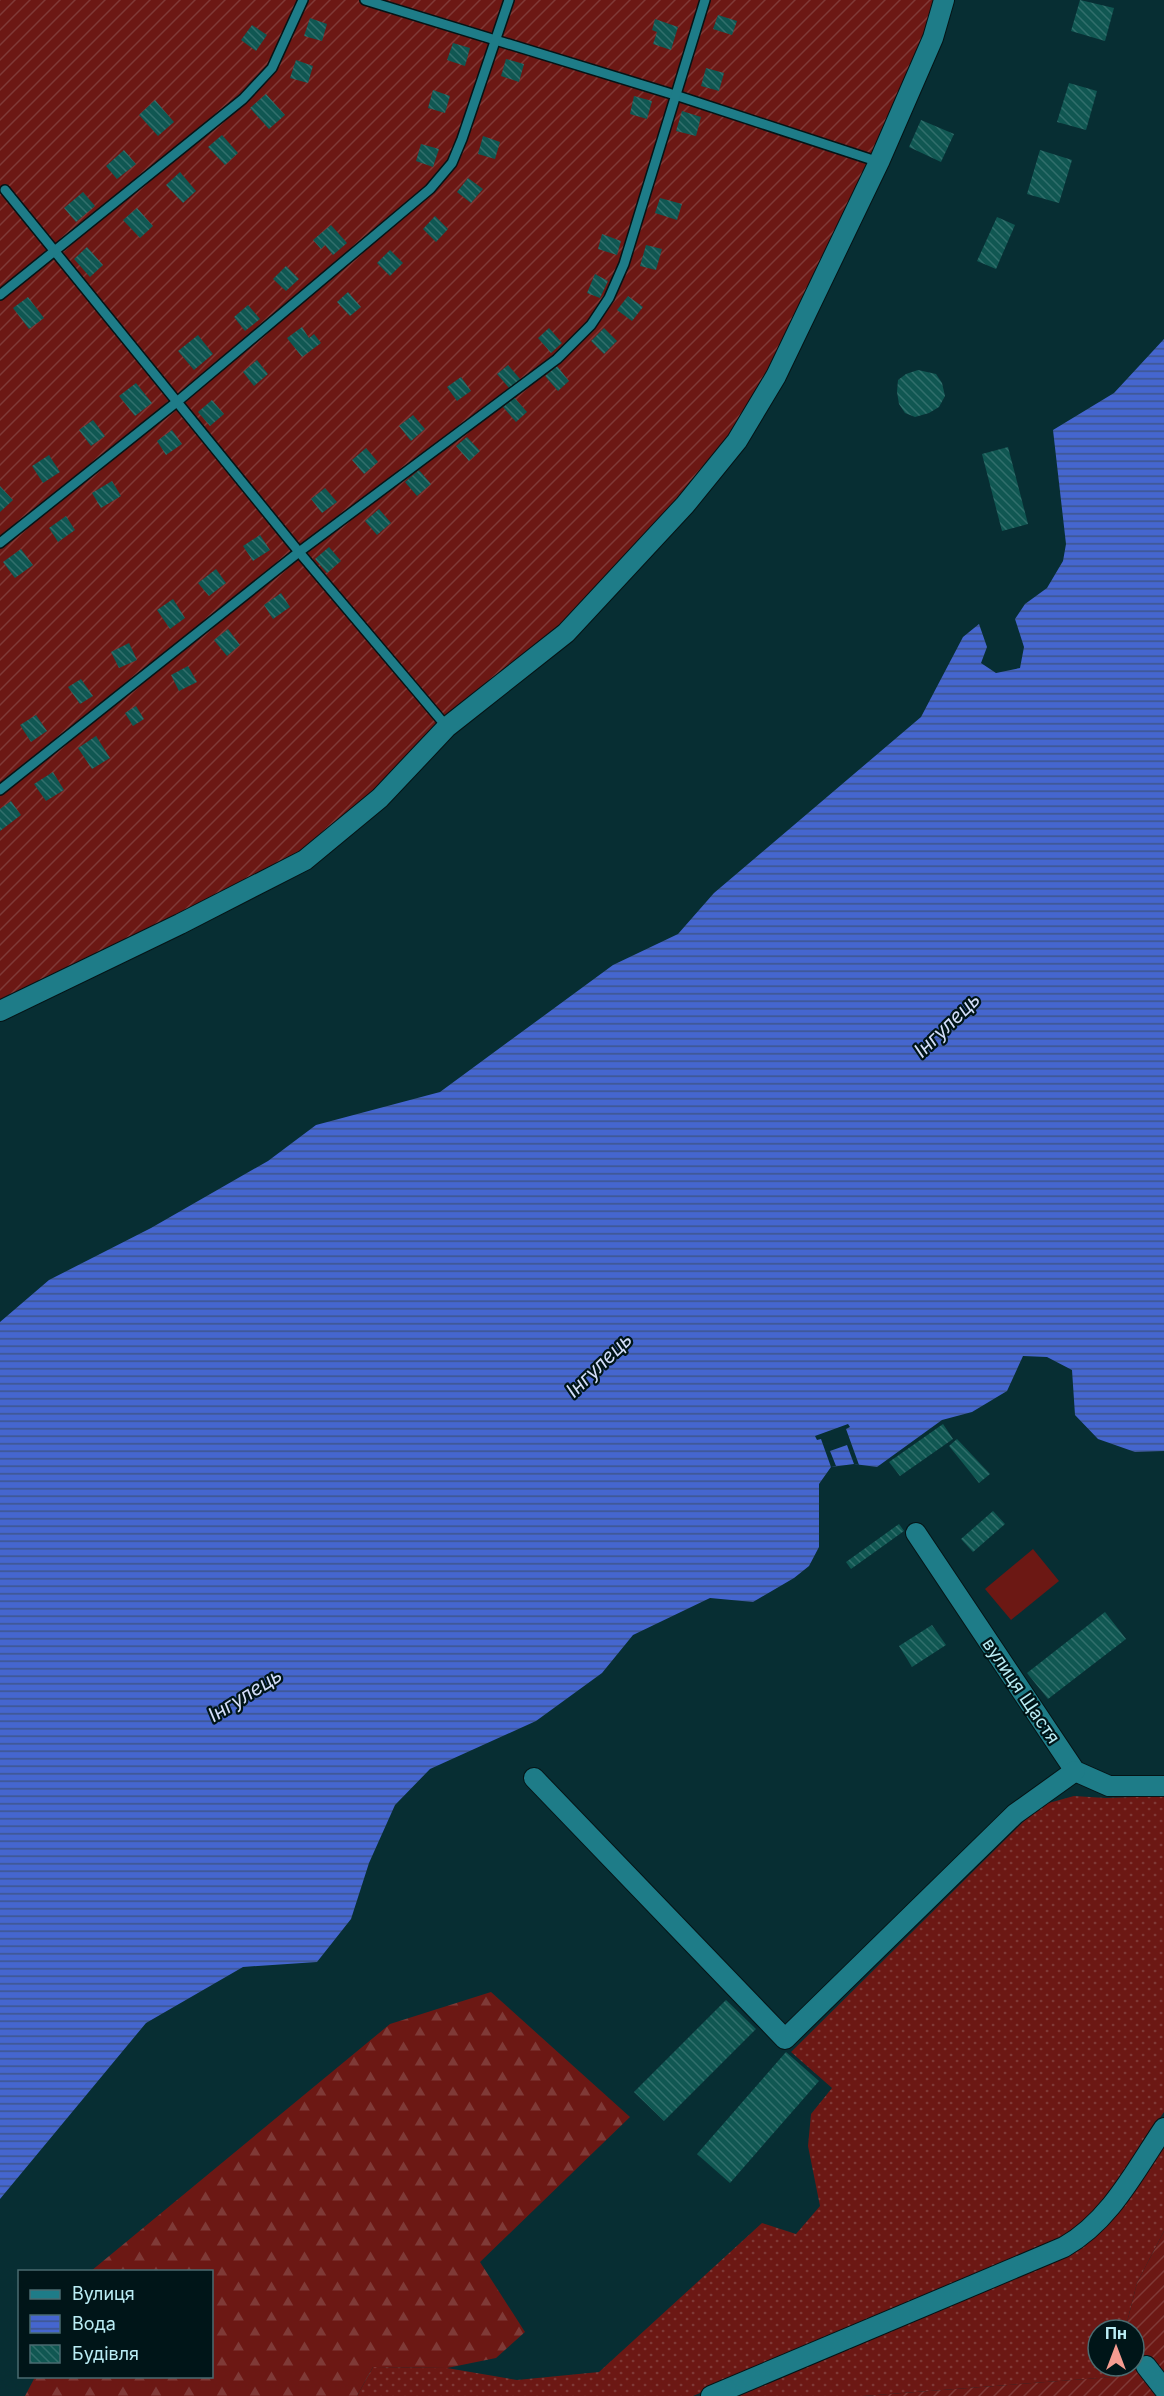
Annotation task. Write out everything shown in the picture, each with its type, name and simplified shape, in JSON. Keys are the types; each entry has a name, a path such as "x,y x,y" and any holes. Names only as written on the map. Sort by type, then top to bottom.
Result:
{"street":[{"path":"0,1011 180,924 305,860 380,798 447,728 566,633 685,506 737,441 776,376 879,162 933,38 944,0"},
{"name":"вулиця Щастя","path":"916,1533 1075,1771"},
{"path":"534,1778 784,2038 1015,1814 1075,1771 1109,1786 1164,1786"},
{"path":"711,2396 1064,2247 1083,2236 1106,2213 1164,2128"},
{"path":"1164,2366 1146,2367 1164,2389"}],"lane":[{"path":"0,295 243,99 272,68 303,0"},
{"path":"365,0 675,95 879,162"},
{"path":"0,543 178,401 430,189 452,163 462,139 508,0"},
{"path":"0,790 299,552 557,359 591,325 609,298 624,264 705,0"},
{"path":"5,190 299,552 447,728"}],"green space":[{"path":"0,0 944,0 933,38 737,441 566,633 305,860 0,1011"},
{"path":"1033,1549 1059,1581 1011,1620 985,1589"},
{"path":"1074,1796 1106,1798 1164,1796 1164,2112 1102,2204 1081,2227 1057,2241 693,2396 357,2396 373,2367 447,2368 517,2380 599,2372 762,2223 796,2234 820,2206 808,2146 811,2114 832,2088 791,2052 1024,1821 1045,1804"},
{"path":"491,1992 630,2117 480,2262 525,2332 496,2358 447,2368 373,2367 357,2396 25,2396 34,2378 213,2378 213,2270 92,2270 390,2024"},
{"path":"1164,2143 1164,2231 1137,2283 1128,2318 1086,2318 1086,2378 1100,2378 863,2396 739,2396 1072,2254 1090,2240"},
{"path":"1164,2231 1164,2396 863,2396 1099,2378 1146,2378 1146,2318 1128,2318 1137,2283"}],"water":[{"name":"Інгулець","path":"1164,339 1164,1451 1135,1452 1098,1439 1075,1415 1072,1370 1047,1357 1023,1356 1007,1391 972,1412 942,1420 877,1467 854,1464 831,1467 819,1484 819,1547 809,1566 794,1578 753,1602 710,1598 633,1635 602,1673 536,1721 430,1769 395,1805 369,1863 351,1919 317,1962 243,1967 146,2023 0,2199 0,1322 49,1280 151,1228 268,1161 316,1125 440,1092 613,965 678,934 714,893 921,717 963,637 979,624 987,647 981,663 996,673 1020,668 1024,647 1015,619 1025,604 1047,588 1063,561 1066,544 1053,430 1114,393"}],"pier":[{"path":"848,1424 850,1427 846,1429 859,1465 854,1464 847,1445 830,1451 836,1466 831,1467 821,1439 817,1440 815,1436"}],"building":[{"path":"1080,0 1114,8 1105,41 1071,31"},
{"path":"718,15 737,21 732,35 713,29"},
{"path":"310,18 327,24 322,41 304,36"},
{"path":"655,19 678,27 671,50 653,44 657,32 652,30"},
{"path":"252,25 267,35 256,51 241,40"},
{"path":"453,43 470,48 465,66 447,60"},
{"path":"506,59 524,64 519,82 501,76"},
{"path":"296,60 313,66 308,83 290,78"},
{"path":"706,68 724,73 719,91 701,86"},
{"path":"1069,83 1097,91 1086,130 1057,122"},
{"path":"433,90 450,96 445,113 428,108"},
{"path":"266,94 285,115 269,129 250,108"},
{"path":"634,96 652,101 647,119 630,114"},
{"path":"155,100 174,122 158,136 139,115"},
{"path":"682,111 701,117 696,136 676,131"},
{"path":"921,120 954,134 941,162 909,147"},
{"path":"222,135 238,153 225,165 208,147"},
{"path":"483,136 500,142 495,159 478,154"},
{"path":"421,144 439,149 433,167 416,161"},
{"path":"124,150 136,164 117,179 106,166"},
{"path":"1040,150 1072,160 1059,203 1027,194"},
{"path":"180,172 196,191 183,203 166,185"},
{"path":"468,178 483,189 471,203 457,192"},
{"path":"83,192 95,206 76,222 64,208"},
{"path":"660,198 682,204 677,220 655,213"},
{"path":"137,208 153,226 140,238 123,220"},
{"path":"435,216 448,229 436,242 423,229"},
{"path":"997,217 1015,225 996,269 977,261"},
{"path":"331,225 347,243 333,255 325,245 321,249 313,240"},
{"path":"602,234 621,241 617,255 598,249"},
{"path":"646,245 662,249 656,270 640,266"},
{"path":"87,247 103,265 90,277 74,259"},
{"path":"390,250 403,263 390,276 377,263"},
{"path":"286,266 299,279 286,291 273,279"},
{"path":"595,274 608,281 600,298 587,293"},
{"path":"348,292 361,307 350,316 337,302"},
{"path":"628,296 643,307 632,321 617,310"},
{"path":"28,297 44,318 29,329 13,308"},
{"path":"248,305 260,319 245,331 234,317"},
{"path":"302,327 309,338 314,334 321,343 302,357 287,338"},
{"path":"549,328 562,343 551,353 538,338"},
{"path":"604,328 617,341 604,354 591,341"},
{"path":"198,335 213,354 194,370 178,351"},
{"path":"257,360 268,374 254,386 243,372"},
{"path":"508,365 521,380 510,389 497,374"},
{"path":"557,366 569,381 558,391 545,376"},
{"path":"918,370 936,374 942,383 945,396 939,407 915,417 905,413 899,404 897,392 898,380"},
{"path":"461,377 471,391 457,401 447,387"},
{"path":"136,383 152,403 135,416 119,396"},
{"path":"514,397 527,412 516,422 503,407"},
{"path":"212,400 224,414 210,426 198,412"},
{"path":"413,415 425,429 411,441 399,426"},
{"path":"93,420 105,436 91,446 79,430"},
{"path":"172,430 182,444 166,455 157,441"},
{"path":"467,437 480,451 469,461 456,446"},
{"path":"1008,447 1028,524 1002,531 982,454"},
{"path":"366,448 378,462 364,474 352,460"},
{"path":"49,455 60,472 43,483 32,466"},
{"path":"419,470 431,484 417,496 405,482"},
{"path":"112,481 121,496 101,508 92,493"},
{"path":"0,486 13,500 0,512"},
{"path":"325,488 337,502 322,513 311,499"},
{"path":"379,509 391,523 377,535 365,521"},
{"path":"66,516 75,530 58,542 49,528"},
{"path":"260,535 270,550 253,561 243,546"},
{"path":"329,547 341,561 327,573 315,559"},
{"path":"21,549 33,565 15,578 3,562"},
{"path":"216,569 226,583 209,596 198,583"},
{"path":"281,593 290,607 273,619 264,605"},
{"path":"173,599 185,618 170,629 157,610"},
{"path":"228,629 240,645 227,656 214,640"},
{"path":"129,643 137,660 119,668 111,652"},
{"path":"188,666 197,682 179,691 171,675"},
{"path":"81,679 93,696 80,704 68,687"},
{"path":"136,706 144,719 133,726 125,713"},
{"path":"36,715 47,731 31,742 20,725"},
{"path":"96,736 110,758 92,769 78,748"},
{"path":"53,772 64,790 46,801 34,784"},
{"path":"11,801 21,815 0,831 0,809"},
{"path":"943,1424 953,1439 900,1476 889,1462"},
{"path":"957,1439 990,1474 979,1483 949,1446"},
{"path":"993,1511 1005,1524 973,1552 961,1539"},
{"path":"899,1524 904,1531 851,1569 846,1562"},
{"path":"1105,1612 1126,1639 1048,1699 1027,1673"},
{"path":"932,1625 946,1645 912,1667 899,1646"},
{"path":"726,2000 756,2029 664,2121 634,2092"},
{"path":"786,2052 819,2081 730,2183 697,2154"}]}
